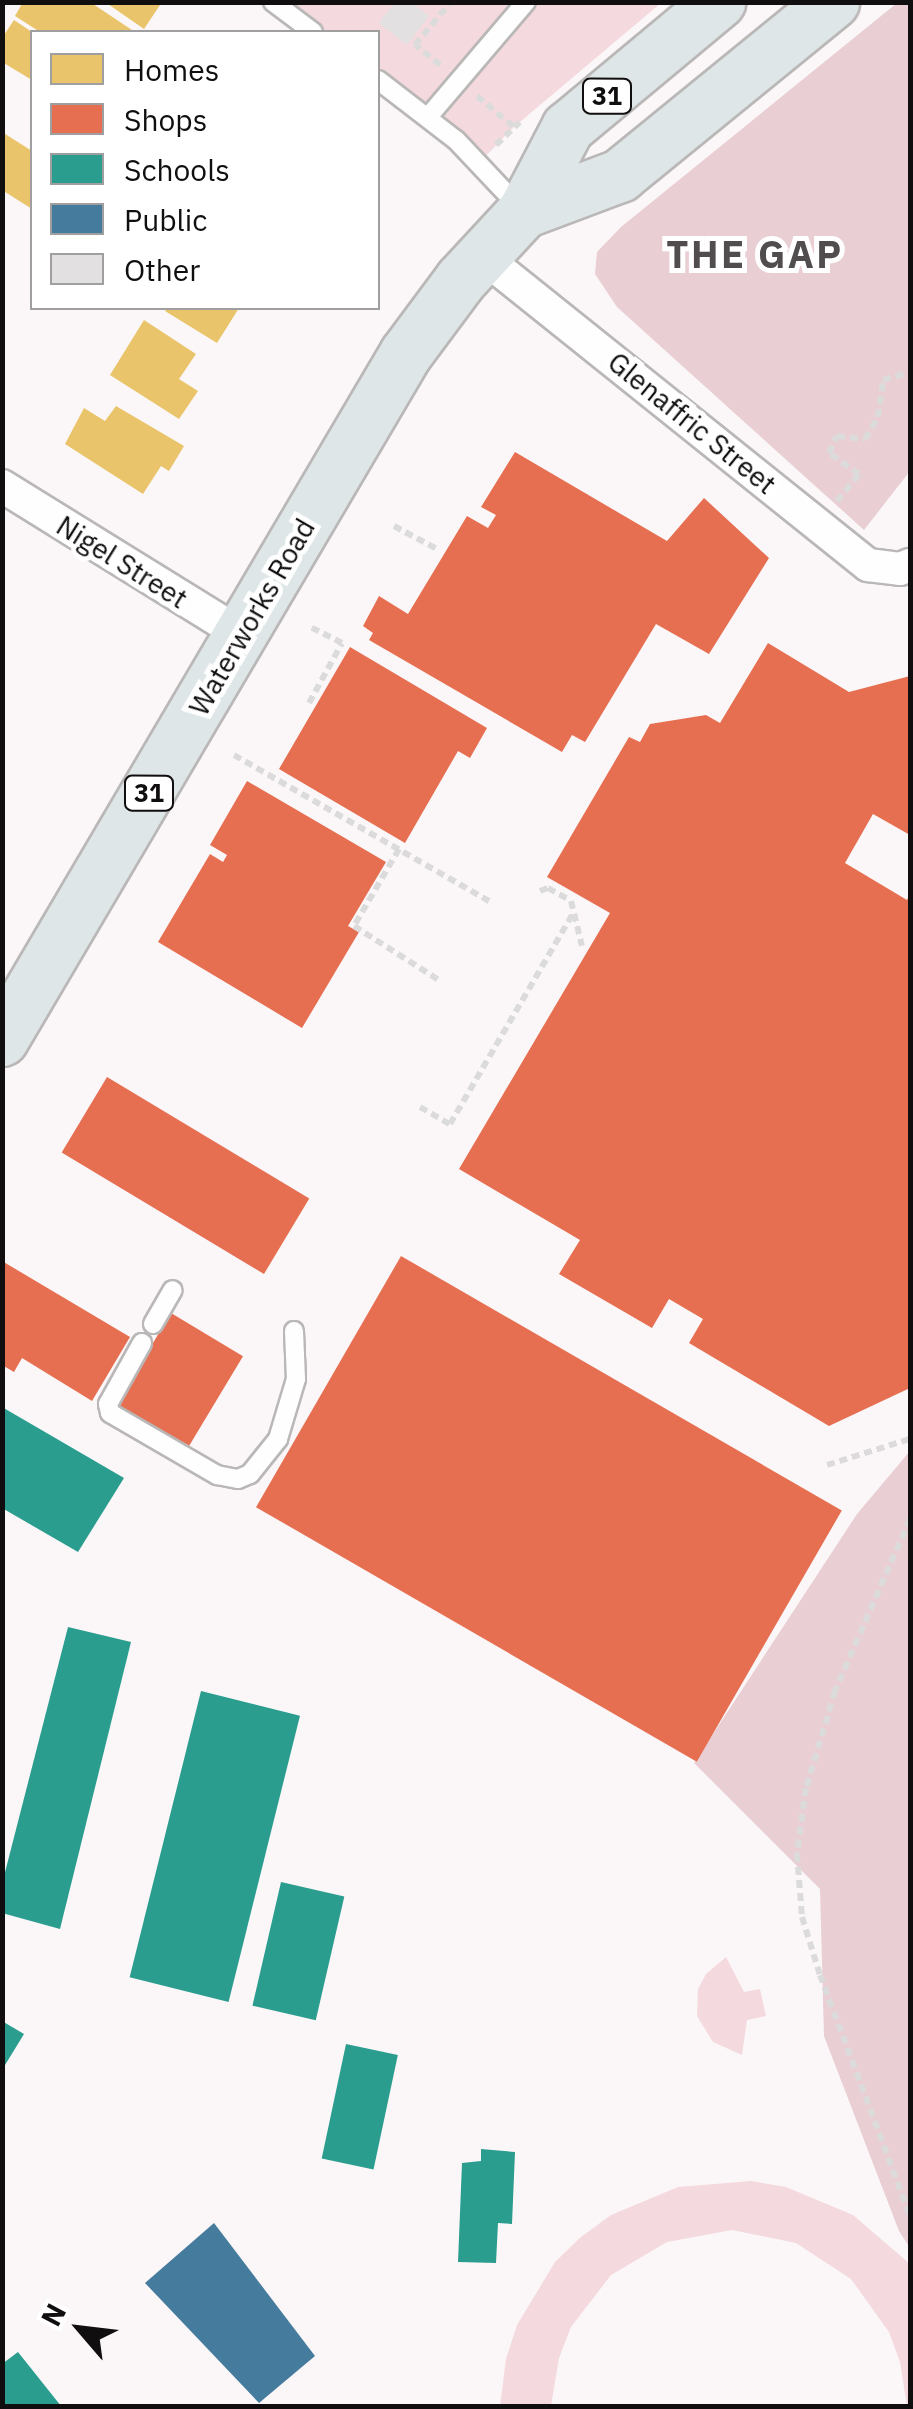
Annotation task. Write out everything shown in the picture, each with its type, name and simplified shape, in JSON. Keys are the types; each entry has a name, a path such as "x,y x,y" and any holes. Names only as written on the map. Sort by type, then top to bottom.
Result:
{"main road":[{"name":"Waterworks Road","path":"2,1040 406,354 482,255 524,212 568,128 719,2"},
{"name":"Waterworks Road","path":"524,212 620,176 831,5"}],"street":[{"name":"Glenaffric Street","path":"482,255 868,564 900,569 910,565"},
{"name":"Nigel Street","path":"2,486 242,635"}],"lane":[{"path":"273,2 310,30"},
{"path":"428,118 526,2"},
{"path":"380,82 468,152 524,212"},
{"path":"153,1324 172,1290"},
{"path":"142,1343 108,1404 110,1412 217,1475 238,1478 250,1474 278,1438 296,1379 294,1330"}],"path":[{"path":"818,526 858,474 829,453 838,436 865,439 878,417 883,380 910,372"},
{"path":"394,526 437,549"},
{"path":"309,703 342,643 312,628"},
{"path":"234,756 491,902"},
{"path":"399,849 354,926 442,982"},
{"path":"540,891 548,888 565,897 574,912 582,946"},
{"path":"565,897 576,894"},
{"path":"420,1107 450,1124 574,912"},
{"path":"827,1465 910,1440"},
{"path":"910,1519 835,1691 806,1788 798,1854 802,1917 910,2216"}],"shaded area":[{"path":"272,3 661,3 514,127 479,163 380,86 380,30 308,30"},
{"path":"897,3 910,3 910,471 864,530 617,307 595,274 597,252 621,227"},
{"path":"910,1451 910,2248 899,2231 824,2036 820,1889 694,1763 857,1514"},
{"path":"726,1957 744,1992 760,1989 766,2016 747,2020 742,2055 713,2042 697,2016 698,1989 706,1974"},
{"path":"751,2181 786,2187 853,2215 910,2264 910,2406 889,2332 851,2279 796,2243 732,2230 667,2242 611,2275 571,2327 559,2358 551,2406 500,2406 506,2359 517,2325 555,2262 581,2237 611,2215 678,2187"}],"building: Homes":[{"path":"23,2 90,2 132,30 37,30 15,16"},
{"path":"105,2 162,2 144,29"},
{"path":"14,20 30,31 30,79 2,62 2,38"},
{"path":"2,132 30,150 30,208 2,190"},
{"path":"166,310 238,310 217,343"},
{"path":"144,320 196,354 179,379 198,391 179,419 110,375"},
{"path":"116,406 184,446 169,471 161,466 143,494 65,444 84,408 105,421"}],"building: Shops":[{"path":"515,452 667,541 704,498 769,558 709,654 656,624 585,742 572,735 562,752 369,640 373,633 363,626 379,596 408,614 467,516 488,528 496,515 481,507"},
{"path":"768,643 849,692 910,676 910,835 873,814 845,863 907,900 910,893 910,1388 829,1426 689,1343 703,1319 669,1299 652,1328 559,1274 580,1240 459,1169 610,913 547,877 629,737 640,742 650,724 706,715 720,723"},
{"path":"350,647 487,728 470,758 458,751 405,843 279,769"},
{"path":"247,781 386,862 348,926 359,932 302,1028 158,942 210,854 223,862 227,855 210,845"},
{"path":"107,1077 309,1199 264,1274 62,1152"},
{"path":"401,1256 842,1510 697,1762 256,1507"},
{"path":"2,1261 130,1337 92,1401 22,1358 14,1372 2,1365"},
{"path":"171,1313 243,1356 187,1449 115,1406"}],"building: Schools":[{"path":"2,1407 124,1478 78,1552 2,1508"},
{"path":"68,1627 131,1642 60,1929 2,1913 2,1884"},
{"path":"201,1691 300,1716 229,2002 130,1977"},
{"path":"281,1882 344,1897 316,2020 252,2006"},
{"path":"2,2021 24,2034 2,2070"},
{"path":"346,2044 398,2055 374,2169 322,2158"},
{"path":"481,2149 515,2152 512,2224 498,2223 496,2263 458,2262 462,2163 481,2161"},
{"path":"18,2352 61,2406 2,2406 2,2364"}],"building: Public":[{"path":"214,2223 315,2356 259,2403 145,2283"}],"building: Other":[{"path":"395,2 411,2 429,16 407,45 379,23"}],"district":[{"name":"THE GAP","path":"755,254"}]}
